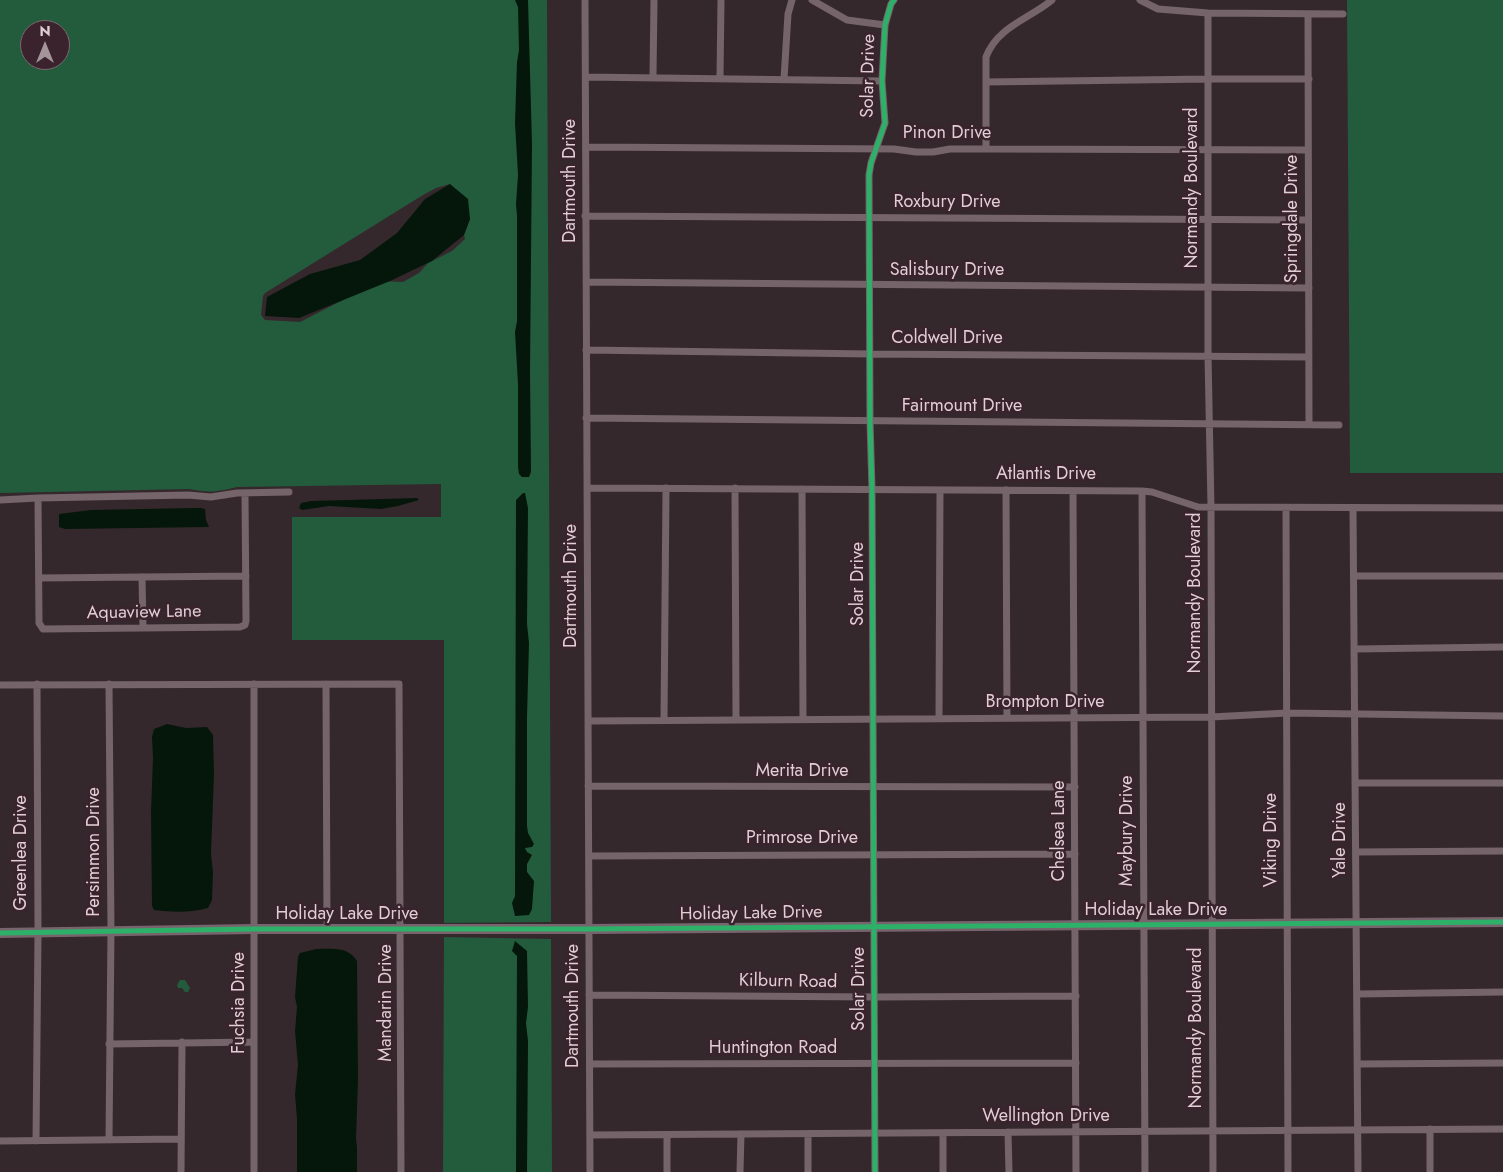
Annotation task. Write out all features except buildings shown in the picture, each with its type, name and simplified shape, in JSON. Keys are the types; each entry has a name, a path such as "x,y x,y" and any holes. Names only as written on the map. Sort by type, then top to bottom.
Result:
{"street":[{"name":"Dartmouth Drive","path":"585,0 590,1172"},
{"path":"653,77 654,0"},
{"path":"720,78 722,0"},
{"path":"784,79 788,14 792,0"},
{"path":"812,0 847,20 885,25"},
{"name":"Solar Drive","path":"876,1172 869,175 884,123 882,81 885,25 894,0"},
{"path":"986,149 986,57 989,48 1002,32 1052,0"},
{"path":"1140,0 1158,9 1208,14 1343,14"},
{"name":"Normandy Boulevard","path":"1208,14 1213,1172"},
{"name":"Springdale Drive","path":"1308,14 1309,424"},
{"path":"586,77 882,81"},
{"path":"986,82 1308,79"},
{"name":"Pinon Drive","path":"586,147 894,149 916,152 950,149 1308,150"},
{"name":"Roxbury Drive","path":"585,216 1308,220"},
{"name":"Salisbury Drive","path":"586,282 1309,288"},
{"name":"Coldwell Drive","path":"586,350 870,354 1309,356"},
{"name":"Fairmount Drive","path":"586,418 1338,425"},
{"name":"Atlantis Drive","path":"587,488 1142,491 1152,492 1198,508 1503,508"},
{"path":"664,720 666,488"},
{"path":"735,488 736,720"},
{"path":"802,489 803,719"},
{"path":"939,718 940,490"},
{"path":"1006,490 1007,718"},
{"name":"Chelsea Lane","path":"1073,490 1076,1172"},
{"name":"Maybury Drive","path":"1142,491 1145,1172"},
{"path":"0,500 188,494 211,497 245,493 289,492"},
{"name":"Aquaview Lane","path":"38,498 40,623 43,628 242,626 246,621 245,493"},
{"name":"Viking Drive","path":"1286,508 1288,1172"},
{"name":"Yale Drive","path":"1353,508 1358,1172"},
{"path":"39,578 246,576"},
{"path":"1354,576 1503,576"},
{"path":"142,577 143,628"},
{"path":"1355,649 1503,648"},
{"name":"Greenlea Drive","path":"36,1141 38,933 37,684"},
{"name":"Persimmon Drive","path":"109,684 110,1140"},
{"name":"Fuchsia Drive","path":"254,684 254,1172"},
{"path":"0,685 326,684 327,929"},
{"name":"Mandarin Drive","path":"326,684 399,684 401,1172"},
{"name":"Brompton Drive","path":"588,721 1211,717 1286,713 1503,716"},
{"path":"1356,783 1503,783"},
{"name":"Merita Drive","path":"588,786 1075,787"},
{"path":"1356,852 1503,851"},
{"name":"Primrose Drive","path":"589,856 1075,854"},
{"name":"Holiday Lake Drive","path":"0,933 254,929 589,929 1503,922"},
{"path":"1357,994 1503,992"},
{"name":"Kilburn Road","path":"589,995 1076,996"},
{"path":"181,1172 182,1042"},
{"path":"109,1044 254,1042"},
{"name":"Huntington Road","path":"590,1064 1076,1063"},
{"path":"1358,1064 1503,1063"},
{"path":"1430,1129 1430,1172"},
{"name":"Wellington Drive","path":"590,1135 1503,1129"},
{"path":"1008,1132 1009,1172"},
{"path":"943,1133 943,1172"},
{"path":"740,1172 741,1134"},
{"path":"808,1134 808,1172"},
{"path":"667,1135 668,1172"},
{"path":"0,1141 181,1139"}],"green space":[{"path":"0,0 547,0 551,922 444,923 444,640 292,640 292,517 441,517 441,484 237,487 213,491 189,489 0,493","holes":["450,184 470,219 464,235 465,239 452,251 428,263 419,273 403,282 380,281 300,322 265,320 261,315 265,293 436,188"]},
{"path":"1347,0 1503,0 1503,473 1350,473"},
{"path":"444,937 551,939 552,1172 443,1172"},
{"path":"180,980 185,980 190,988 188,992 178,988 177,985"}],"shaded area":[{"path":"515,0 528,0 532,144 531,472 529,477 522,477 519,474 518,467 518,384 515,332 517,321 516,204 518,175 515,123 519,50 518,7"},
{"path":"450,184 468,199 470,219 464,235 432,261 390,281 299,318 265,316 267,297 310,274 360,260 397,233 425,199"},
{"path":"525,493 528,508 527,826 528,833 534,844 532,847 525,848 532,855 527,864 527,872 534,881 532,909 529,915 515,916 512,903 515,896 516,500"},
{"path":"417,498 419,500 381,509 329,506 302,510 299,508 301,503 311,501"},
{"path":"205,509 209,527 65,529 59,527 59,514 91,510"},
{"path":"167,724 186,728 207,727 213,735 212,900 208,908 201,910 154,910 152,906 152,737 154,729"},
{"path":"515,941 527,951 527,1172 516,1172 517,956 512,951"},
{"path":"316,949 344,951 353,956 357,961 357,1172 297,1172 295,1094 298,1065 295,1031 297,1007 295,997 298,957 300,953"}],"cycle path":[{"path":"875,1172 869,175 871,163 885,123 882,81 885,25 894,0"},
{"path":"0,933 254,929 589,929 1503,922"}]}
